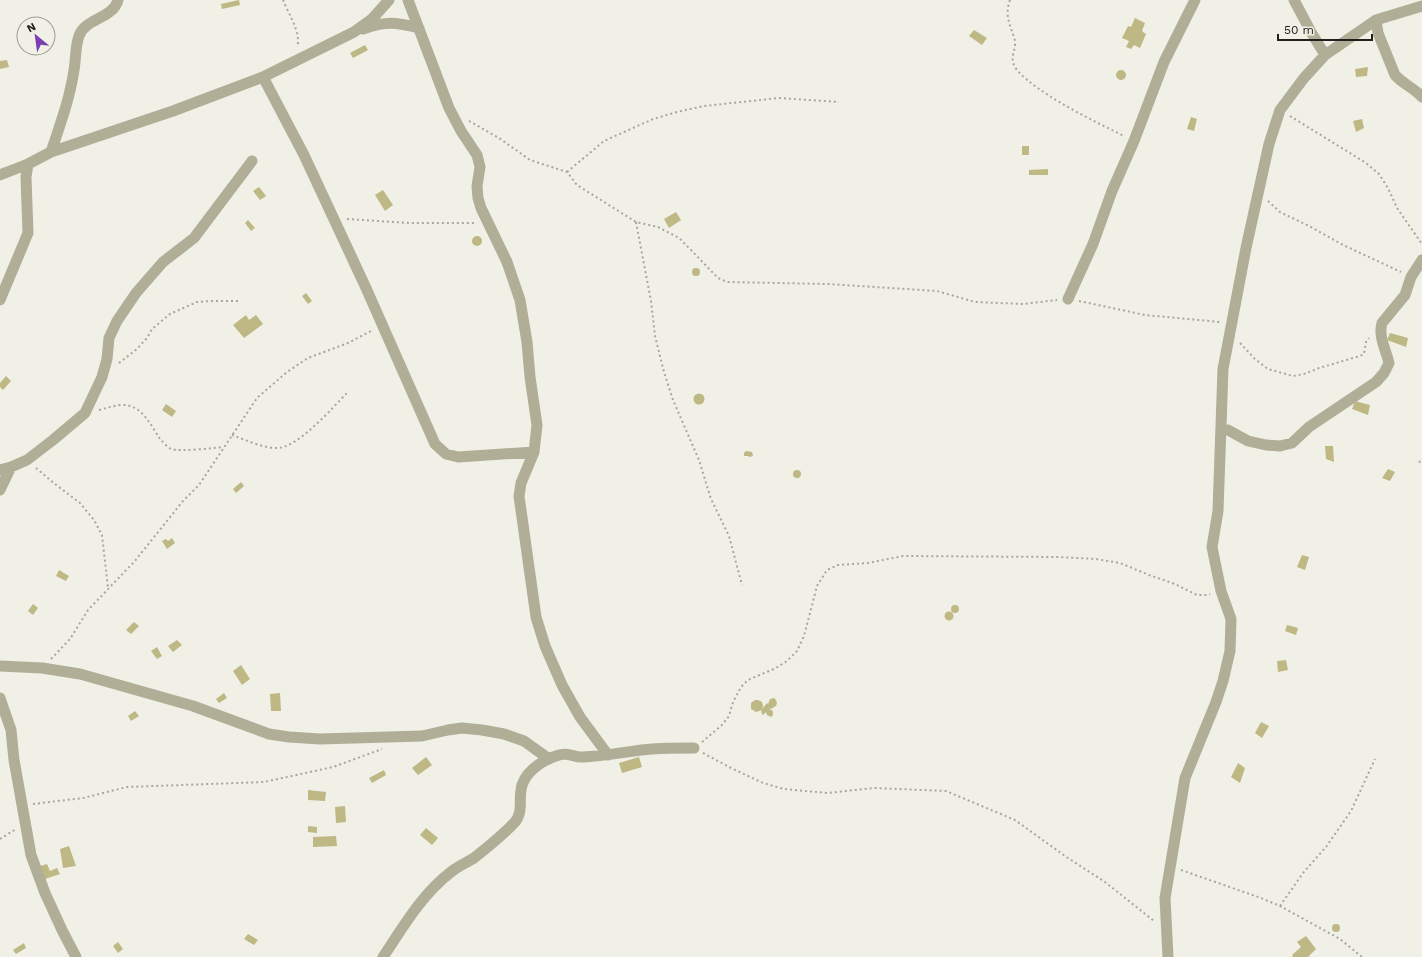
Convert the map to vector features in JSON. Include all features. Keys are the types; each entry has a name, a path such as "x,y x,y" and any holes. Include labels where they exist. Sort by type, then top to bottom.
{"street":[{"path":"51,152 66,105 74,70 79,36 83,29 89,24 114,9 118,0"},
{"path":"354,32 372,19 389,0"},
{"path":"408,0 451,112 479,160 480,167 477,186 478,198 481,208 507,262 520,300 527,342 530,377 537,425 534,452 521,483 520,496 536,617 545,646 562,685 580,717 608,755"},
{"path":"1068,299 1093,244 1112,191 1134,141 1164,62 1195,0"},
{"path":"1294,0 1325,55"},
{"path":"1168,957 1165,898 1185,778 1216,702 1230,651 1231,619 1221,591 1212,548 1218,511 1224,369 1258,192 1269,144 1280,110 1304,78 1325,55 1376,20 1422,6"},
{"path":"1376,20 1378,34 1395,75 1418,93 1422,98"},
{"path":"0,175 28,164 51,152 172,111 263,77 354,32 389,22 419,28"},
{"path":"263,77 304,155 383,326 435,444 446,454 458,457 534,452"},
{"path":"0,470 27,460 85,413 102,377 107,359 108,338 128,304 163,262 194,238 252,161"},
{"path":"0,300 28,233 26,177 28,164"},
{"path":"1222,429 1228,430 1248,441 1266,445 1280,446 1292,443 1309,427 1376,382 1384,373 1389,363 1382,341 1382,323 1405,295 1411,277 1422,260"},
{"path":"0,490 11,467"},
{"path":"0,666 42,668 80,674 193,706 269,734 320,739 422,736 462,728 476,729 504,734 524,741 549,759"},
{"path":"0,698 11,730 14,760 31,855 45,893 76,957"},
{"path":"383,957 431,889 452,871 473,858 505,832 516,820 521,808 521,790 524,778 531,771 549,759 569,754 580,757 654,749 694,748"}],"path":[{"path":"283,0 298,34 299,42 294,55 288,64"},
{"path":"1010,0 1007,9 1007,17 1015,42 1012,60 1016,68 1048,96 1072,110 1134,141"},
{"path":"567,172 604,141 653,119 682,111 704,106 786,98 839,102"},
{"path":"1280,110 1366,163 1379,174 1388,188 1397,208 1422,244"},
{"path":"451,112 473,122 530,160 567,172 575,183 636,222 658,227 678,238 692,250 718,278 727,282 828,284 937,291 974,302 1023,304 1068,299 1145,315 1231,328 1255,359 1268,369 1293,376 1304,374 1360,356 1364,354 1366,342 1369,338 1382,334"},
{"path":"1258,192 1280,212 1341,244 1411,277"},
{"path":"333,218 409,223 489,223"},
{"path":"636,222 650,301 654,336 664,372 673,400 699,460 711,499 729,536 742,585"},
{"path":"118,364 137,349 147,338 152,328 170,314 197,302 211,300 238,301"},
{"path":"42,668 70,639 88,610 134,562 183,501 199,485 257,398 287,372 308,358 348,343 383,326"},
{"path":"232,435 259,445 282,448 308,433 347,393"},
{"path":"85,413 121,405 131,406 138,409 144,415 163,443 170,449 182,450 223,448"},
{"path":"27,460 80,503 94,520 102,535 108,588"},
{"path":"1418,461 1422,465"},
{"path":"1166,930 1105,882 1065,856 1015,820 946,791 874,788 827,793 784,789 763,783 694,748 722,725 729,716 733,702 741,687 748,680 776,668 787,661 797,650 804,636 817,586 827,570 838,565 868,563 903,556 1058,557 1096,559 1120,563 1149,576 1176,584 1197,595 1206,595 1221,591"},
{"path":"22,804 83,798 127,788 264,782 333,767 385,748"},
{"path":"1280,906 1303,873 1326,847 1351,811 1375,759"},
{"path":"0,840 25,823"},
{"path":"1170,867 1280,906 1340,939 1362,957"}],"building":[{"path":"239,0 240,5 222,9 221,4"},
{"path":"1135,18 1145,23 1142,31 1146,34 1140,48 1134,45 1131,49 1126,47 1129,41 1122,38 1128,26 1131,27"},
{"path":"974,30 987,38 982,45 969,36"},
{"path":"365,45 368,50 353,58 350,53"},
{"path":"7,60 9,67 0,69 0,61"},
{"path":"1368,67 1367,76 1356,77 1355,69"},
{"path":"1121,70 1126,75 1121,80 1116,75"},
{"path":"1191,117 1197,119 1194,131 1187,129"},
{"path":"1362,119 1364,128 1356,132 1353,121"},
{"path":"1022,146 1029,146 1029,155 1022,155"},
{"path":"1048,169 1048,175 1029,175 1029,170"},
{"path":"259,187 266,196 260,200 253,191"},
{"path":"383,190 393,205 385,211 375,195"},
{"path":"676,212 681,220 669,228 664,219"},
{"path":"248,220 255,228 251,231 245,223"},
{"path":"477,236 482,241 477,246 472,241"},
{"path":"694,268 698,268 700,272 698,276 694,276 692,274 692,270"},
{"path":"306,293 312,301 308,304 302,296"},
{"path":"246,315 249,320 256,315 263,324 244,338 233,325"},
{"path":"1390,333 1408,338 1406,347 1387,340"},
{"path":"6,376 11,381 3,390 0,387 0,383"},
{"path":"697,394 701,394 703,395 703,403 697,404 694,401 694,397"},
{"path":"1355,401 1370,405 1368,415 1352,409"},
{"path":"166,404 176,411 172,417 162,410"},
{"path":"1325,446 1333,446 1334,462 1326,459"},
{"path":"746,451 752,452 753,456 744,456"},
{"path":"1388,469 1395,472 1390,481 1382,478"},
{"path":"797,470 800,471 800,477 797,478 794,477 793,474 794,471"},
{"path":"241,482 244,486 236,493 233,489"},
{"path":"172,538 175,543 167,549 162,541 166,539 168,541"},
{"path":"1302,555 1309,557 1305,570 1297,567"},
{"path":"59,570 69,576 66,581 56,576"},
{"path":"33,604 38,608 33,615 28,611"},
{"path":"953,605 957,605 959,609 957,613 953,613 951,611 951,607"},
{"path":"947,612 951,612 953,616 951,620 947,620 945,618 945,614"},
{"path":"134,622 139,626 131,634 126,630"},
{"path":"1287,625 1298,628 1296,635 1285,631"},
{"path":"177,640 182,645 173,652 168,646"},
{"path":"157,647 162,656 157,659 151,651"},
{"path":"1286,660 1288,670 1278,672 1277,661"},
{"path":"241,665 250,679 242,685 233,671"},
{"path":"224,693 227,698 219,703 216,699"},
{"path":"280,693 281,711 271,711 270,694"},
{"path":"774,698 777,703 776,706 769,710 772,710 773,712 771,717 767,715 766,712 763,715 761,712 762,710 756,712 751,709 751,703 755,700 762,702 762,709 767,703 768,704 770,699"},
{"path":"135,711 139,716 131,721 128,716"},
{"path":"1261,722 1269,726 1262,738 1255,733"},
{"path":"426,757 432,765 418,775 412,768"},
{"path":"639,757 642,767 622,773 619,763"},
{"path":"1238,763 1245,768 1240,783 1231,777"},
{"path":"384,770 386,775 372,783 369,778"},
{"path":"308,790 326,792 325,801 308,800"},
{"path":"345,806 346,822 336,823 335,807"},
{"path":"308,826 317,827 317,833 308,832"},
{"path":"426,828 438,838 432,845 420,835"},
{"path":"336,836 337,846 313,847 313,837"},
{"path":"69,846 76,866 63,868 60,849"},
{"path":"47,864 50,871 57,868 60,874 45,879 40,866"},
{"path":"1336,924 1339,925 1339,931 1336,932 1333,931 1332,928 1333,925"},
{"path":"248,934 258,940 254,945 244,939"},
{"path":"1306,936 1316,949 1308,957 1293,957 1292,955 1301,947 1297,942"},
{"path":"118,942 123,949 118,953 113,946"},
{"path":"24,943 26,948 16,954 13,950"}]}
